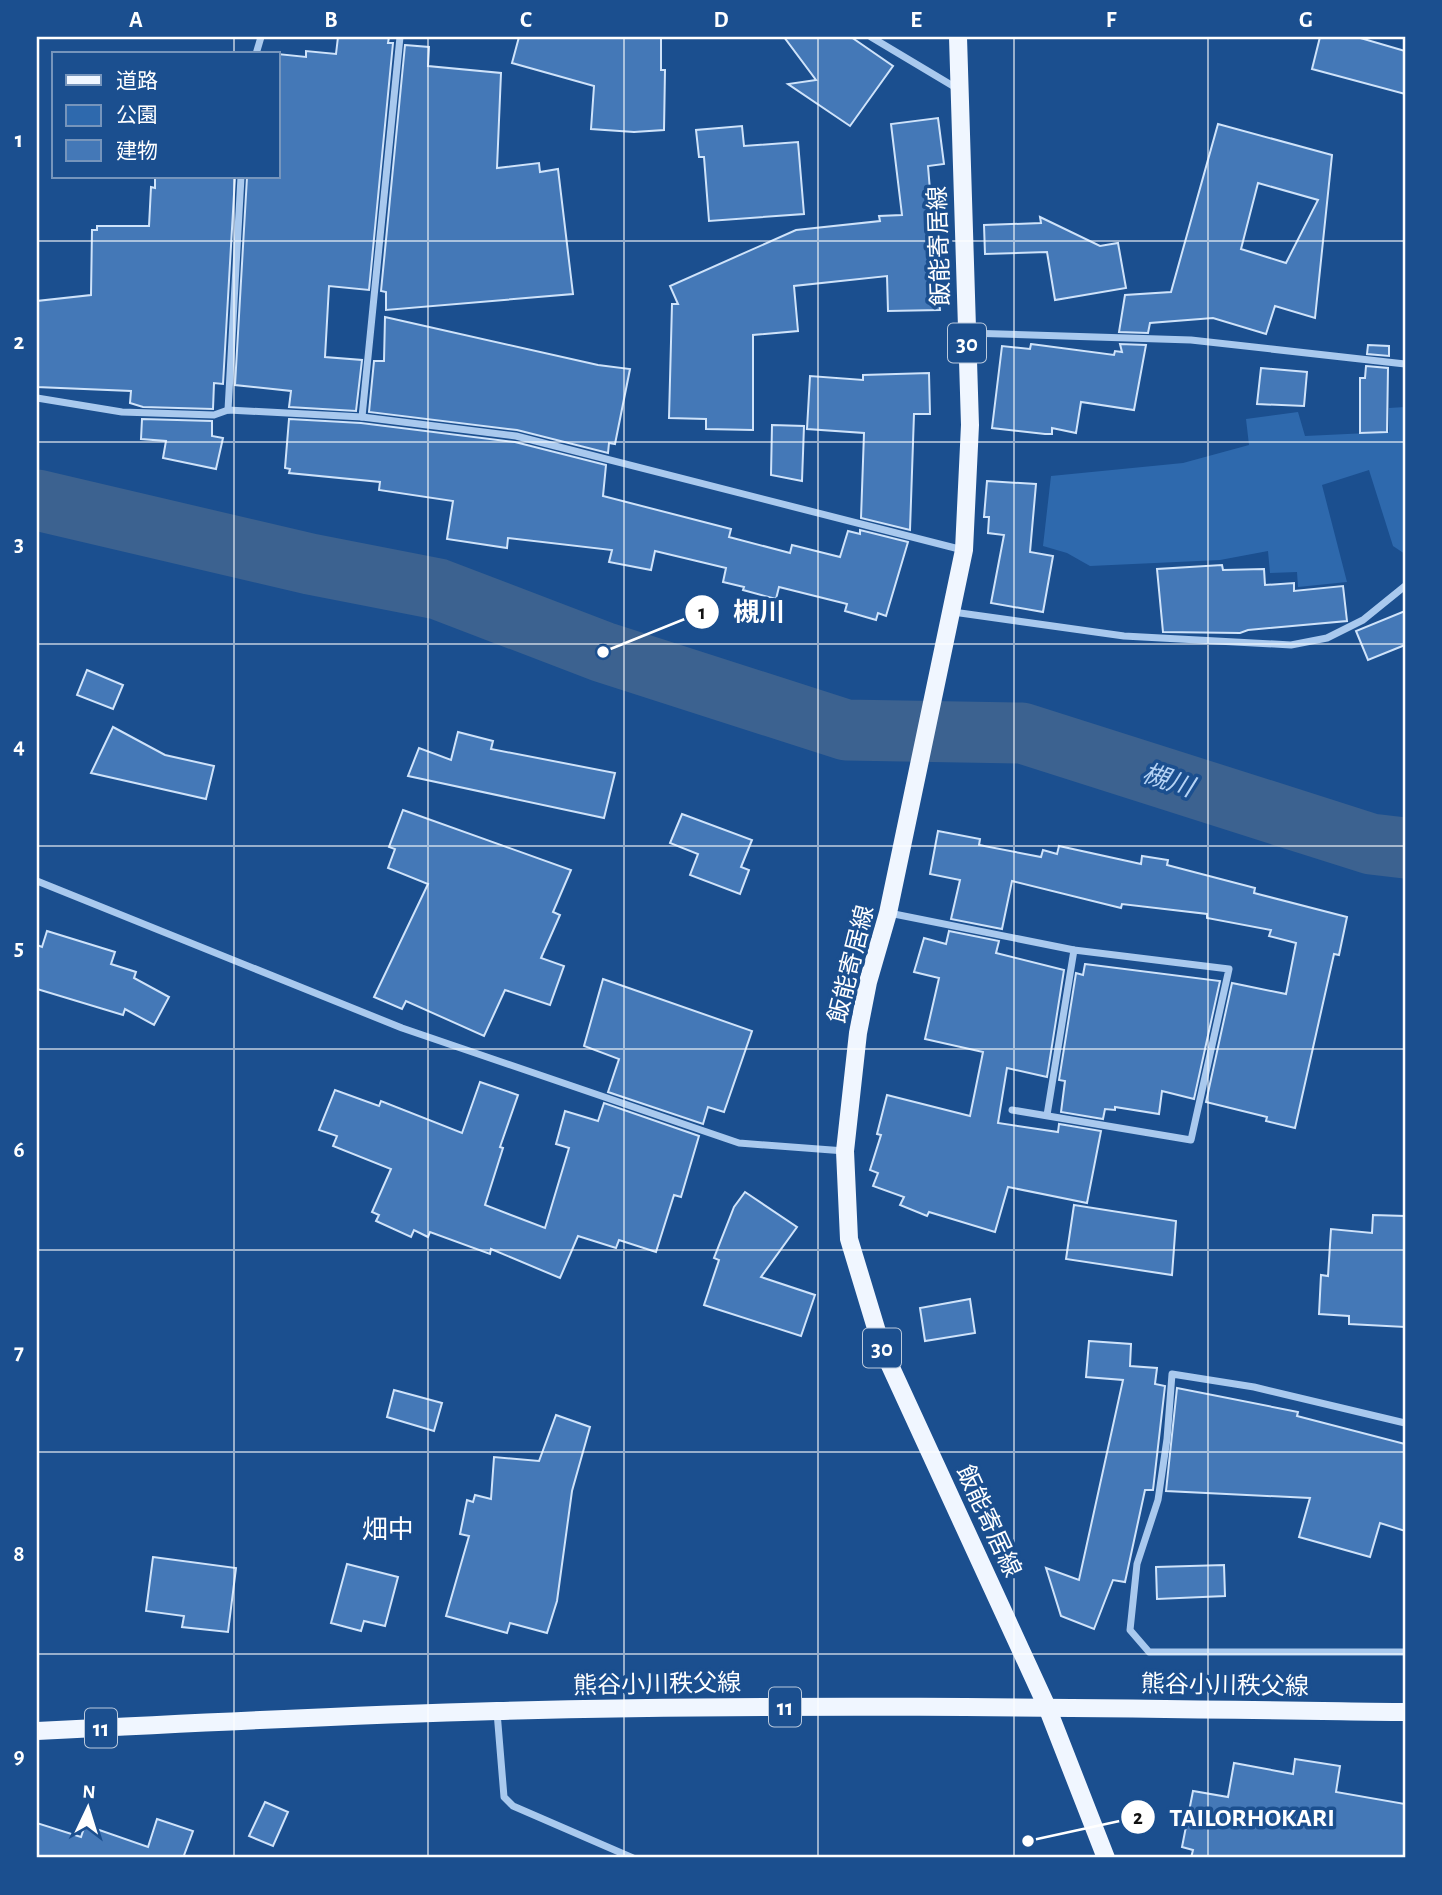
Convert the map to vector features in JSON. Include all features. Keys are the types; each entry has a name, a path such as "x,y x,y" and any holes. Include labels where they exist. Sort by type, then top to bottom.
{"main road":[{"name":"飯能寄居線","path":"958,37 970,425 964,550 888,913 868,982 858,1033 845,1151 849,1240 881,1348 1047,1707 1106,1858"},
{"name":"熊谷小川秩父線","path":"37,1731 496,1711 1047,1707 1405,1712"}],"street":[{"path":"362,417 400,37"},
{"path":"871,37 959,90"},
{"path":"228,410 241,178"},
{"path":"967,333 1191,340 1405,364"},
{"path":"37,398 122,412 214,415 228,410 362,417 516,436 964,550"},
{"path":"953,612 1124,636 1291,645 1327,638 1363,620 1405,586"},
{"path":"37,881 402,1028 739,1143 845,1151"},
{"path":"888,913 1074,950 1229,969 1191,1140 1012,1110"},
{"path":"1047,1115 1074,950"},
{"path":"1405,1423 1254,1387 1172,1374 1167,1439 1158,1500 1137,1564 1130,1630 1149,1651 1405,1652"},
{"path":"496,1711 504,1797 513,1806 633,1858"}],"green space":[{"path":"1405,407 1405,554 1393,546 1369,470 1322,485 1347,582 1298,587 1297,572 1270,573 1268,551 1220,560 1090,566 1067,553 1043,546 1051,476 1183,463 1249,445 1246,419 1298,412 1305,436 1389,432 1389,408"}],"building":[{"path":"338,37 389,37 388,43 393,43 369,290 329,286 325,357 362,360 356,411 289,407 291,391 235,385 247,178 280,178 280,54 306,57 306,51 336,54"},
{"path":"519,37 661,37 661,70 665,70 664,130 634,132 591,129 594,86 512,63"},
{"path":"784,37 851,37 893,66 850,126 788,84 816,80"},
{"path":"1320,37 1357,37 1405,51 1405,94 1312,69"},
{"path":"405,45 429,47 428,66 501,73 497,168 539,163 540,172 558,169 573,294 386,310 386,292 381,291"},
{"path":"938,118 944,164 928,166 940,310 888,311 887,276 794,286 798,331 753,335 753,430 706,429 706,419 669,418 672,304 678,304 670,286 796,230 880,221 879,216 902,215 891,124"},
{"path":"1218,124 1332,155 1315,318 1275,306 1266,334 1213,318 1150,323 1148,333 1119,332 1125,295 1171,292","holes":["1258,183 1318,200 1286,263 1241,249"]},
{"path":"742,126 744,146 798,142 804,214 709,221 704,157 699,157 696,130"},
{"path":"155,178 235,178 223,384 214,383 213,409 143,407 130,403 131,391 37,387 37,301 91,295 92,230 97,230 97,226 149,226 151,187 155,188"},
{"path":"1040,217 1100,246 1118,243 1126,288 1055,300 1047,252 985,254 984,225 1041,223"},
{"path":"385,317 598,365 630,369 615,444 609,443 608,453 517,430 369,412 374,361 384,361"},
{"path":"1031,344 1114,355 1115,351 1122,352 1120,344 1146,345 1134,410 1081,402 1076,433 1052,428 1052,434 1045,434 992,428 1002,346 1030,349"},
{"path":"1368,345 1389,346 1389,356 1367,354"},
{"path":"1366,366 1388,368 1387,432 1360,433 1360,378 1365,378"},
{"path":"1261,368 1307,372 1304,406 1257,404"},
{"path":"929,373 930,414 914,414 910,530 861,518 864,433 807,429 810,376 863,380 863,375"},
{"path":"142,419 212,421 212,436 223,438 216,469 163,458 166,441 141,439"},
{"path":"289,419 361,423 515,442 606,465 603,496 731,529 729,537 790,553 792,545 840,557 848,531 860,534 860,530 908,542 886,616 878,613 876,620 845,611 847,604 779,587 776,599 743,590 744,587 723,582 726,568 655,551 651,570 609,562 612,550 508,538 507,548 447,539 453,501 379,490 380,482 289,473 290,469 285,468"},
{"path":"772,425 804,426 802,481 771,475"},
{"path":"987,481 1036,484 1030,552 1053,556 1043,612 991,603 1004,535 988,533 989,517 984,517"},
{"path":"1222,565 1223,570 1264,569 1265,585 1294,583 1294,591 1343,586 1347,621 1240,633 1163,632 1157,569"},
{"path":"1405,611 1405,645 1368,660 1356,631"},
{"path":"87,670 123,685 113,709 77,695"},
{"path":"113,727 165,755 214,766 206,799 91,773"},
{"path":"458,732 493,741 491,749 615,773 604,818 408,776 419,748 451,760"},
{"path":"403,810 571,870 553,912 560,915 541,958 564,966 550,1005 505,990 484,1036 406,1001 402,1009 374,997 428,884 388,868 395,849 389,847"},
{"path":"682,814 752,840 741,867 749,870 740,894 690,875 698,854 670,843"},
{"path":"938,831 980,839 979,845 1041,857 1043,850 1057,854 1059,846 1141,864 1142,856 1168,860 1167,865 1255,888 1254,893 1347,917 1339,955 1334,954 1295,1128 1266,1121 1267,1117 1206,1102 1232,983 1286,994 1296,943 1269,936 1271,930 1207,918 1207,914 1122,904 1121,908 1012,881 1002,929 951,919 960,880 930,874"},
{"path":"47,931 115,952 111,964 136,972 134,978 169,997 154,1025 125,1009 123,1015 37,989 37,945 42,947"},
{"path":"949,931 999,941 996,953 1064,970 1047,1077 1007,1068 998,1123 1058,1132 1059,1124 1101,1131 1087,1203 1008,1187 995,1232 929,1212 927,1216 900,1205 904,1197 873,1186 878,1173 870,1170 881,1135 877,1134 887,1095 970,1116 983,1052 925,1039 939,978 914,972 924,938 946,944"},
{"path":"1085,964 1220,981 1194,1099 1162,1091 1159,1114 1115,1107 1115,1110 1105,1109 1103,1119 1061,1112 1065,1081 1059,1080 1076,973 1083,975"},
{"path":"603,979 752,1031 724,1112 708,1107 703,1124 608,1092 619,1059 584,1046"},
{"path":"480,1082 518,1095 500,1147 503,1148 485,1205 545,1228 569,1148 556,1144 565,1111 598,1121 604,1103 699,1136 681,1197 674,1195 656,1252 619,1240 616,1248 578,1236 560,1278 491,1249 490,1254 430,1232 428,1237 414,1230 411,1237 376,1221 379,1215 372,1212 391,1169 333,1146 337,1136 319,1130 335,1090 379,1106 381,1101 462,1133"},
{"path":"745,1192 797,1227 761,1277 815,1295 801,1336 704,1305 719,1260 714,1258 734,1207"},
{"path":"1074,1205 1176,1221 1172,1275 1066,1259"},
{"path":"1373,1215 1405,1216 1405,1327 1349,1324 1349,1316 1319,1314 1321,1275 1328,1276 1331,1229 1372,1233"},
{"path":"970,1299 975,1333 925,1341 920,1308"},
{"path":"1089,1341 1131,1344 1130,1366 1157,1368 1155,1384 1165,1386 1153,1490 1145,1490 1125,1582 1113,1580 1094,1629 1061,1616 1046,1568 1079,1580 1123,1380 1086,1377"},
{"path":"1177,1388 1298,1412 1297,1416 1405,1444 1405,1531 1380,1523 1370,1557 1299,1537 1310,1498 1166,1491"},
{"path":"394,1390 442,1403 434,1431 387,1417"},
{"path":"556,1415 590,1427 572,1491 557,1601 547,1633 510,1623 507,1633 446,1616 469,1536 460,1534 467,1500 473,1502 475,1495 491,1499 494,1457 539,1461"},
{"path":"153,1557 236,1568 228,1632 182,1627 184,1616 146,1611"},
{"path":"347,1564 398,1577 385,1626 364,1621 361,1631 331,1623"},
{"path":"1224,1565 1225,1596 1157,1599 1156,1567"},
{"path":"1295,1759 1340,1766 1336,1792 1405,1804 1405,1858 1191,1858 1193,1850 1182,1847 1193,1791 1228,1797 1234,1763 1293,1774"},
{"path":"265,1802 288,1812 273,1846 249,1836"},
{"path":"157,1819 193,1831 183,1858 37,1858 37,1823 81,1837 85,1825 148,1847"}],"waterway":[{"name":"槻川","path":"37,500 310,564 438,589 603,652 846,730 1022,733 1371,844 1405,848"}],"place":[{"name":"槻川","path":"603,652"},
{"name":"TAILORHOKARI","path":"1028,1841"}],"district":[{"name":"畑中","path":"388,1529"}]}
